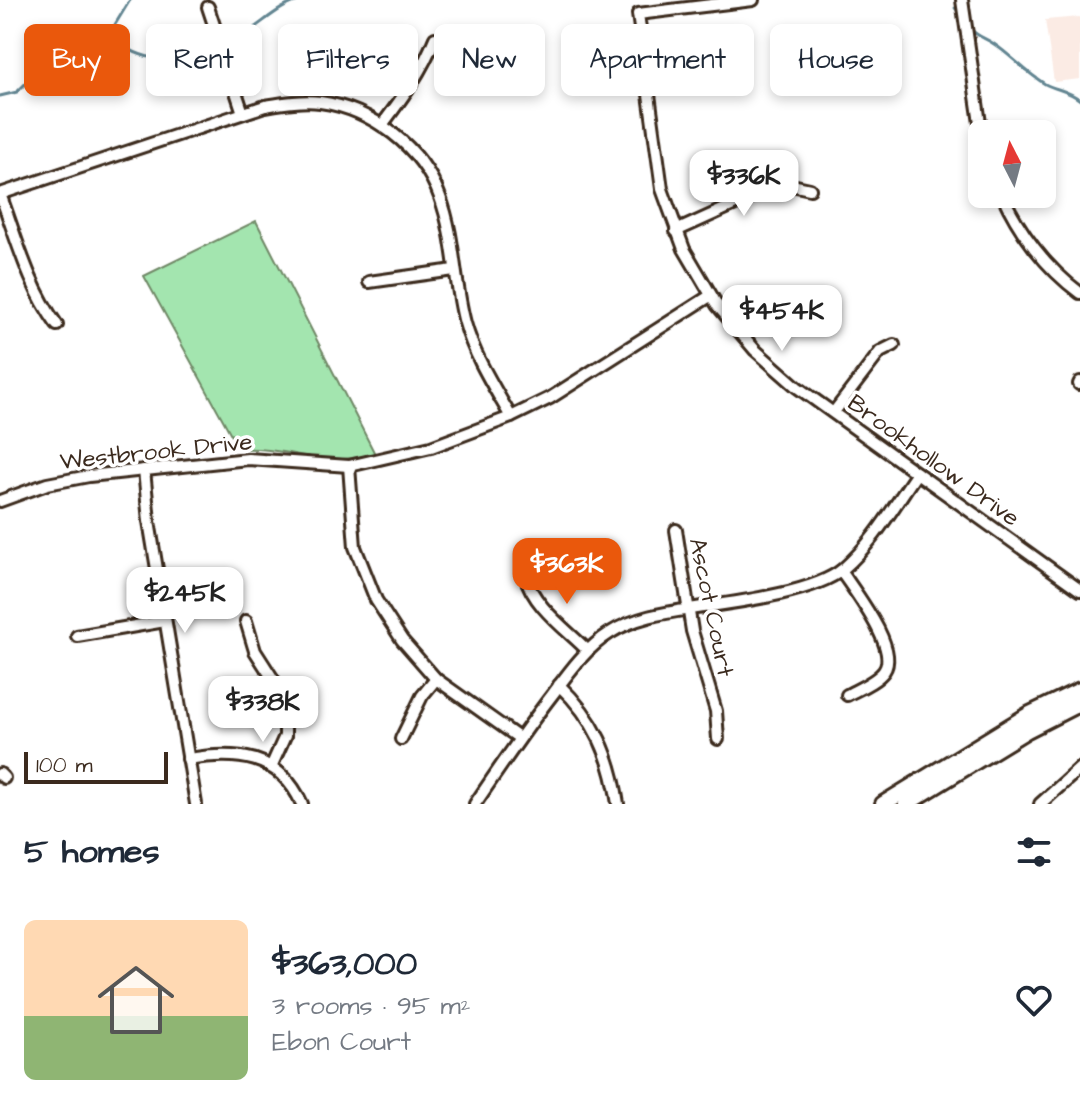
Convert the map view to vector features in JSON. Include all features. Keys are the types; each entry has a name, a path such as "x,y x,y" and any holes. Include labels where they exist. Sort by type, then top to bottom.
{"street":[{"name":"Brookhollow Drive","path":"753,0 638,14 658,170 676,231 710,296 770,365 1079,588"},
{"path":"962,0 980,120"},
{"path":"208,7 243,113"},
{"path":"382,125 414,80 434,40"},
{"path":"57,325 43,306 27,272 0,194 243,113 292,101 321,102 351,110 382,125 409,148 424,166 440,195 446,216 454,270 471,344 511,417"},
{"path":"676,231 775,186 787,184 810,189"},
{"path":"1010,208 1029,241 1080,293"},
{"path":"369,282 454,270"},
{"name":"Westbrook Drive","path":"0,501 60,480 248,459 349,466 431,447 511,417 592,373 710,296"},
{"path":"834,412 880,352 894,345"},
{"path":"349,466 355,547 376,600 402,640 436,679 519,738"},
{"path":"144,470 149,521 196,804"},
{"path":"475,804 519,738 587,650 623,625 653,615 747,601 801,588 841,571 878,531 917,473"},
{"name":"Ascot Court","path":"676,530 697,655 718,723 718,739"},
{"path":"841,571 874,622 886,645 889,660 883,673 847,695"},
{"path":"525,575 537,600 587,650"},
{"path":"77,636 165,621"},
{"path":"246,621 255,651 280,690 285,713 285,736 271,767"},
{"path":"401,739 422,696 436,679"},
{"path":"559,685 580,706 601,739 612,767 618,804"},
{"path":"883,804 1030,714 1080,690"},
{"path":"906,804 1027,730 1080,703"},
{"path":"188,759 246,756 271,767 288,781 302,804"},
{"path":"1040,804 1080,768"}],"shaded area":[{"path":"1080,17 1080,79 1054,82 1045,20"}],"green space":[{"path":"256,221 375,454 329,459 271,450 239,449 144,276"}],"waterway":[{"path":"0,96 17,92 43,61 75,45 108,36 130,0"},
{"path":"259,24 283,7 303,0"},
{"path":"972,30 1038,80 1080,100"},
{"path":"130,50 146,57"}]}
